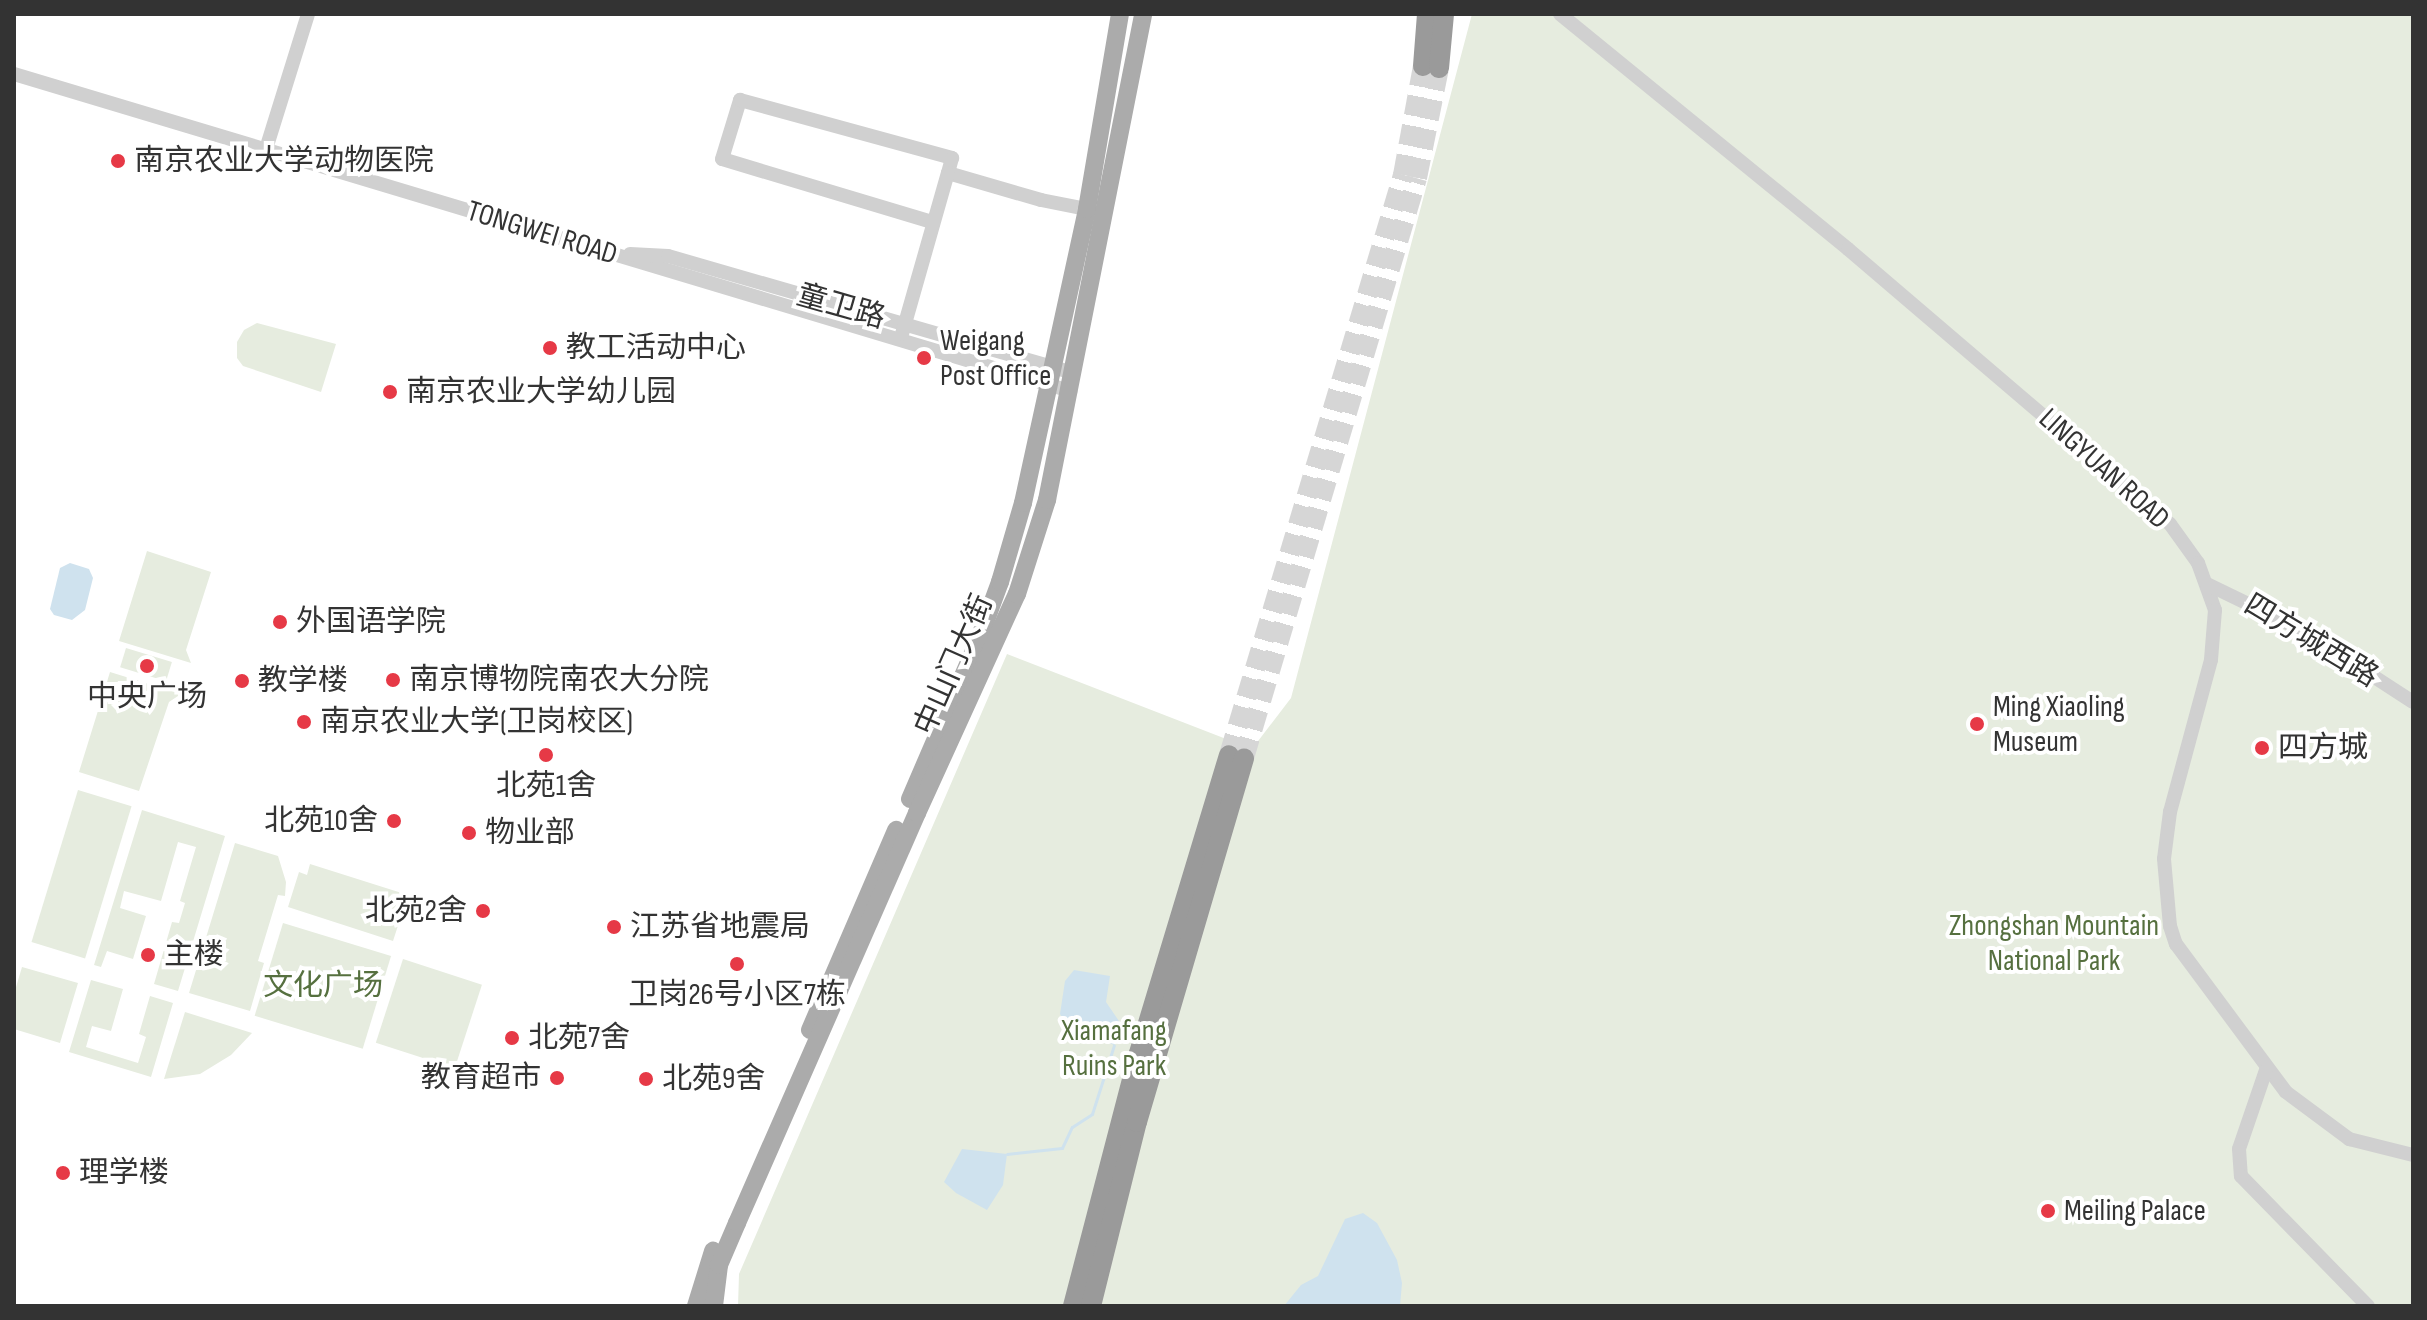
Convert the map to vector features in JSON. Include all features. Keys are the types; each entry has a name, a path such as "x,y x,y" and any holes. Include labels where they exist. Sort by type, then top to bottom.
{"highway":[{"path":"1427,14 1431,67 1444,14"},
{"path":"1073,1306 1139,1053 1237,756 1141,1107 1091,1306"}],"main road":[{"name":"中山门大街","path":"696,1306 711,1256 979,639 1023,503 1052,377 1087,209 1120,14"},
{"name":"中山门大街","path":"714,1306 719,1265 910,828 1017,594 1047,500 1143,14"}],"street":[{"path":"266,149 308,14"},
{"name":"LINGYUAN ROAD","path":"1560,14 1744,162 2170,524 2198,563 2215,610 2211,660 2170,812 2164,887 2176,944 2266,1070 2310,1112 2349,1139 2413,1155"},
{"name":"TONGWEI ROAD","path":"14,74 900,341 1072,382"},
{"path":"900,341 952,158 740,100 722,159 932,222"},
{"path":"948,173 1041,200 1087,209"},
{"name":"童卫路","path":"606,253 668,256 904,326 1052,377"},
{"name":"四方城西路","path":"2207,584 2302,630 2413,702"},
{"path":"2266,1070 2239,1149 2241,1176 2368,1306"}],"green space":[{"name":"Zhongshan Mountain National Park","path":"1472,14 2413,14 2413,1306 738,1306 739,1274 1007,654 1252,749 1291,698"},
{"path":"257,323 336,344 321,392 243,366 237,358 237,342 244,330"},
{"path":"147,551 211,572 186,650 191,663 119,641"},
{"path":"126,648 172,662 166,681 120,667"},
{"path":"110,672 181,694 169,702 139,791 79,772"},
{"path":"78,790 132,806 85,958 32,942"},
{"path":"142,810 225,836 178,991 154,984 172,922 179,923 185,903 180,901 196,847 178,842 161,901 124,891 120,908 146,916 133,959 107,951 101,967 94,965"},
{"path":"235,843 278,856 286,882 285,896 278,895 258,961 264,963 250,1011 189,993"},
{"path":"310,864 408,895 393,941 288,907 299,872 307,875"},
{"name":"文化广场","path":"283,923 391,956 363,1049 255,1016"},
{"path":"403,959 482,985 455,1068 376,1043"},
{"path":"22,967 78,983 60,1043 14,1029 14,994"},
{"path":"91,980 123,989 111,1031 92,1026 86,1047 138,1063 146,1037 139,1034 150,996 173,1003 151,1077 69,1052"},
{"path":"185,1012 252,1033 231,1055 200,1074 164,1079"}],"water":[{"path":"70,563 89,569 93,578 85,610 72,620 54,615 50,609 60,568"},
{"path":"1074,970 1110,976 1106,1002 1121,1024 1114,1045 1066,1024 1060,1014 1065,981"},
{"path":"962,1149 1007,1154 1003,1185 987,1210 956,1193 944,1182"},
{"path":"1363,1213 1377,1223 1397,1260 1402,1283 1400,1306 1284,1306 1301,1285 1318,1276 1345,1219"}],"waterway":[{"path":"1007,1154 1062,1148 1072,1127 1092,1114 1114,1045"}],"tunnel":[{"path":"1229,755 1403,175 1423,66"},
{"path":"1244,758 1417,178 1439,68"}],"place":[{"name":"南京农业大学动物医院","path":"118,161"},
{"name":"教工活动中心","path":"550,348"},
{"name":"Weigang Post Office","path":"924,358"},
{"name":"南京农业大学幼儿园","path":"390,392"},
{"name":"外国语学院","path":"280,622"},
{"name":"中央广场","path":"147,666"},
{"name":"南京博物院南农大分院","path":"393,680"},
{"name":"教学楼","path":"242,681"},
{"name":"南京农业大学(卫岗校区)","path":"304,722"},
{"name":"Ming Xiaoling Museum","path":"1977,724"},
{"name":"四方城","path":"2262,748"},
{"name":"北苑1舍","path":"546,755"},
{"name":"北苑10舍","path":"394,821"},
{"name":"物业部","path":"469,833"},
{"name":"北苑2舍","path":"483,911"},
{"name":"江苏省地震局","path":"614,927"},
{"name":"主楼","path":"148,955"},
{"name":"卫岗26号小区7栋","path":"737,964"},
{"name":"北苑7舍","path":"512,1038"},
{"name":"教育超市","path":"557,1078"},
{"name":"北苑9舍","path":"646,1079"},
{"name":"理学楼","path":"63,1173"},
{"name":"Meiling Palace","path":"2048,1211"}],"park label":[{"name":"Xiamafang Ruins Park","path":"1114,1048"}]}
